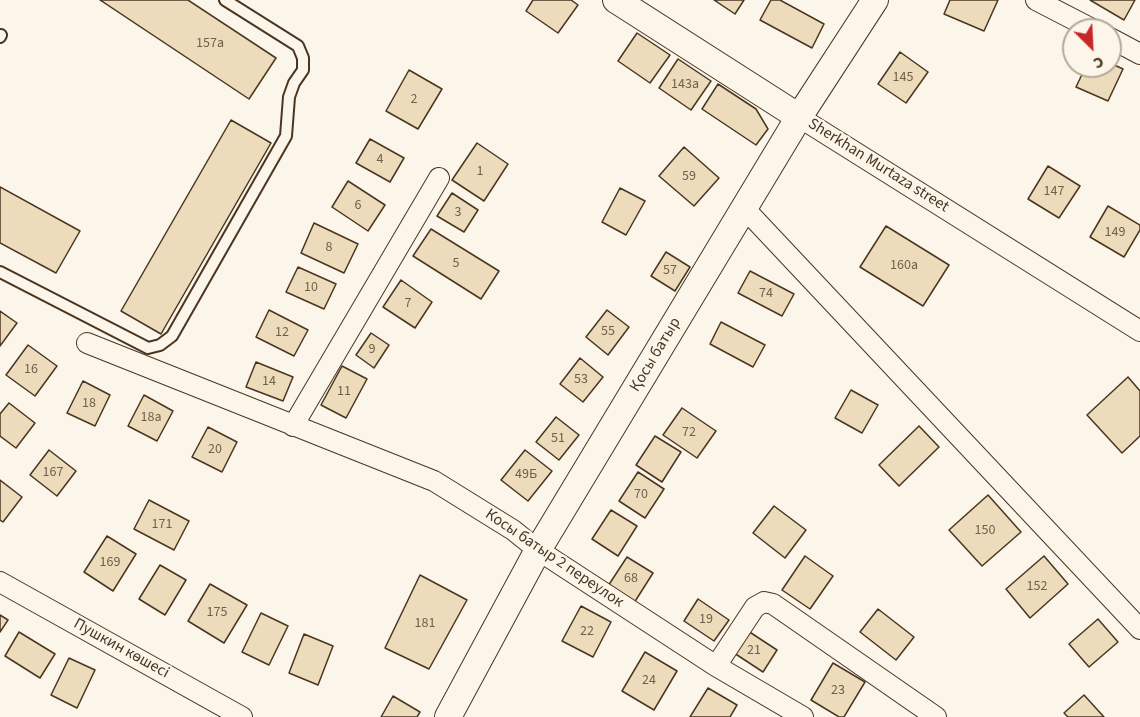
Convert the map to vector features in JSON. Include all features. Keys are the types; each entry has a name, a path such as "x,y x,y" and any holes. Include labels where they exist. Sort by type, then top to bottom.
{"street":[{"name":"Sherkhan Murtaza street","path":"616,0 1140,331"},
{"name":"Қосы батыр","path":"448,717 538,550 800,117 875,0"},
{"path":"1036,0 1071,18"},
{"path":"1122,45 1140,54"},
{"path":"293,426 439,178"},
{"path":"745,209 1140,629"},
{"name":"Косы батыр 2 переулок","path":"87,343 434,481 513,530 538,550 716,666 803,717"},
{"name":"Пушкин көшесі","path":"0,582 242,717"},
{"path":"716,666 755,607 764,602 773,604 936,717"}],"lane":[{"path":"0,272 148,348 160,345 172,336 286,136 288,96 303,69 301,51 298,46 225,0"}],"building":[{"path":"100,0 188,0 276,58 249,99"},
{"path":"533,0 571,0 578,5 558,33 526,11"},
{"path":"714,0 744,0 735,14"},
{"path":"771,0 780,0 824,24 812,48 760,20"},
{"path":"950,0 998,0 984,31 944,14"},
{"path":"1090,0 1135,0 1124,20"},
{"path":"637,33 670,55 650,83 618,61"},
{"path":"900,52 928,72 906,103 878,84"},
{"path":"678,59 711,81 691,110 659,88"},
{"path":"409,70 442,89 418,129 386,111"},
{"path":"1080,78 1119,78 1108,101 1076,87"},
{"path":"718,84 756,109 768,129 756,145 702,109"},
{"path":"231,120 271,143 161,334 121,311"},
{"path":"370,139 404,158 390,182 356,163"},
{"path":"477,143 508,164 484,201 452,180"},
{"path":"684,147 719,178 694,206 659,176"},
{"path":"1048,166 1080,186 1059,218 1028,199"},
{"path":"348,181 385,205 368,231 332,207"},
{"path":"0,187 80,231 56,273 0,243"},
{"path":"620,188 645,201 626,235 602,222"},
{"path":"452,193 478,210 464,232 437,216"},
{"path":"1108,206 1140,225 1140,230 1124,257 1090,237"},
{"path":"314,223 358,244 344,273 301,253"},
{"path":"886,226 949,265 923,306 860,267"},
{"path":"431,229 499,271 481,299 413,256"},
{"path":"666,252 690,267 675,291 651,276"},
{"path":"298,267 336,284 324,309 286,292"},
{"path":"750,271 794,294 782,316 738,293"},
{"path":"401,280 432,302 415,328 383,307"},
{"path":"269,310 308,330 294,356 256,337"},
{"path":"607,310 629,327 608,355 586,337"},
{"path":"0,311 17,323 0,346"},
{"path":"721,322 765,345 753,367 710,344"},
{"path":"371,333 389,345 374,368 356,355"},
{"path":"28,345 57,366 35,396 6,375"},
{"path":"580,358 603,377 583,402 560,384"},
{"path":"256,362 293,377 283,401 246,387"},
{"path":"342,366 367,379 346,418 321,405"},
{"path":"1128,377 1140,391 1140,436 1122,453 1087,415"},
{"path":"83,381 110,395 95,426 67,413"},
{"path":"851,390 878,405 862,433 835,418"},
{"path":"144,395 173,411 157,441 128,426"},
{"path":"9,403 35,423 16,448 0,436 0,414"},
{"path":"682,408 716,431 697,458 663,435"},
{"path":"556,417 579,435 559,460 536,442"},
{"path":"919,426 939,447 899,486 879,465"},
{"path":"208,427 237,442 222,472 192,457"},
{"path":"655,436 681,452 662,482 636,465"},
{"path":"49,450 76,471 57,496 30,475"},
{"path":"525,450 552,471 528,501 501,480"},
{"path":"638,472 664,489 645,518 619,501"},
{"path":"0,480 22,497 3,522 0,520"},
{"path":"988,495 1021,532 982,566 949,530"},
{"path":"149,500 189,521 174,550 134,529"},
{"path":"774,506 806,530 785,558 753,533"},
{"path":"611,510 637,526 618,556 592,539"},
{"path":"107,536 136,554 113,591 84,572"},
{"path":"805,556 833,576 810,609 782,590"},
{"path":"1044,556 1068,584 1030,618 1006,589"},
{"path":"627,557 653,573 634,603 608,586"},
{"path":"160,565 186,580 165,615 139,599"},
{"path":"420,575 467,600 429,669 385,648"},
{"path":"210,584 247,605 224,643 188,621"},
{"path":"698,599 729,620 714,641 684,621"},
{"path":"581,606 611,622 593,657 562,641"},
{"path":"878,609 914,637 896,660 860,632"},
{"path":"261,613 288,626 269,665 242,652"},
{"path":"0,615 8,620 0,632"},
{"path":"1098,619 1118,642 1089,667 1069,644"},
{"path":"745,629 777,650 763,672 731,651"},
{"path":"19,632 55,654 40,678 5,656"},
{"path":"304,634 333,646 318,685 289,673"},
{"path":"645,652 677,671 654,710 622,691"},
{"path":"69,658 95,670 77,708 51,695"},
{"path":"833,663 865,682 844,717 839,717 811,700"},
{"path":"708,688 737,705 730,717 690,717"},
{"path":"1084,695 1104,717 1068,717 1064,713"},
{"path":"393,696 420,712 417,717 381,717"}]}
